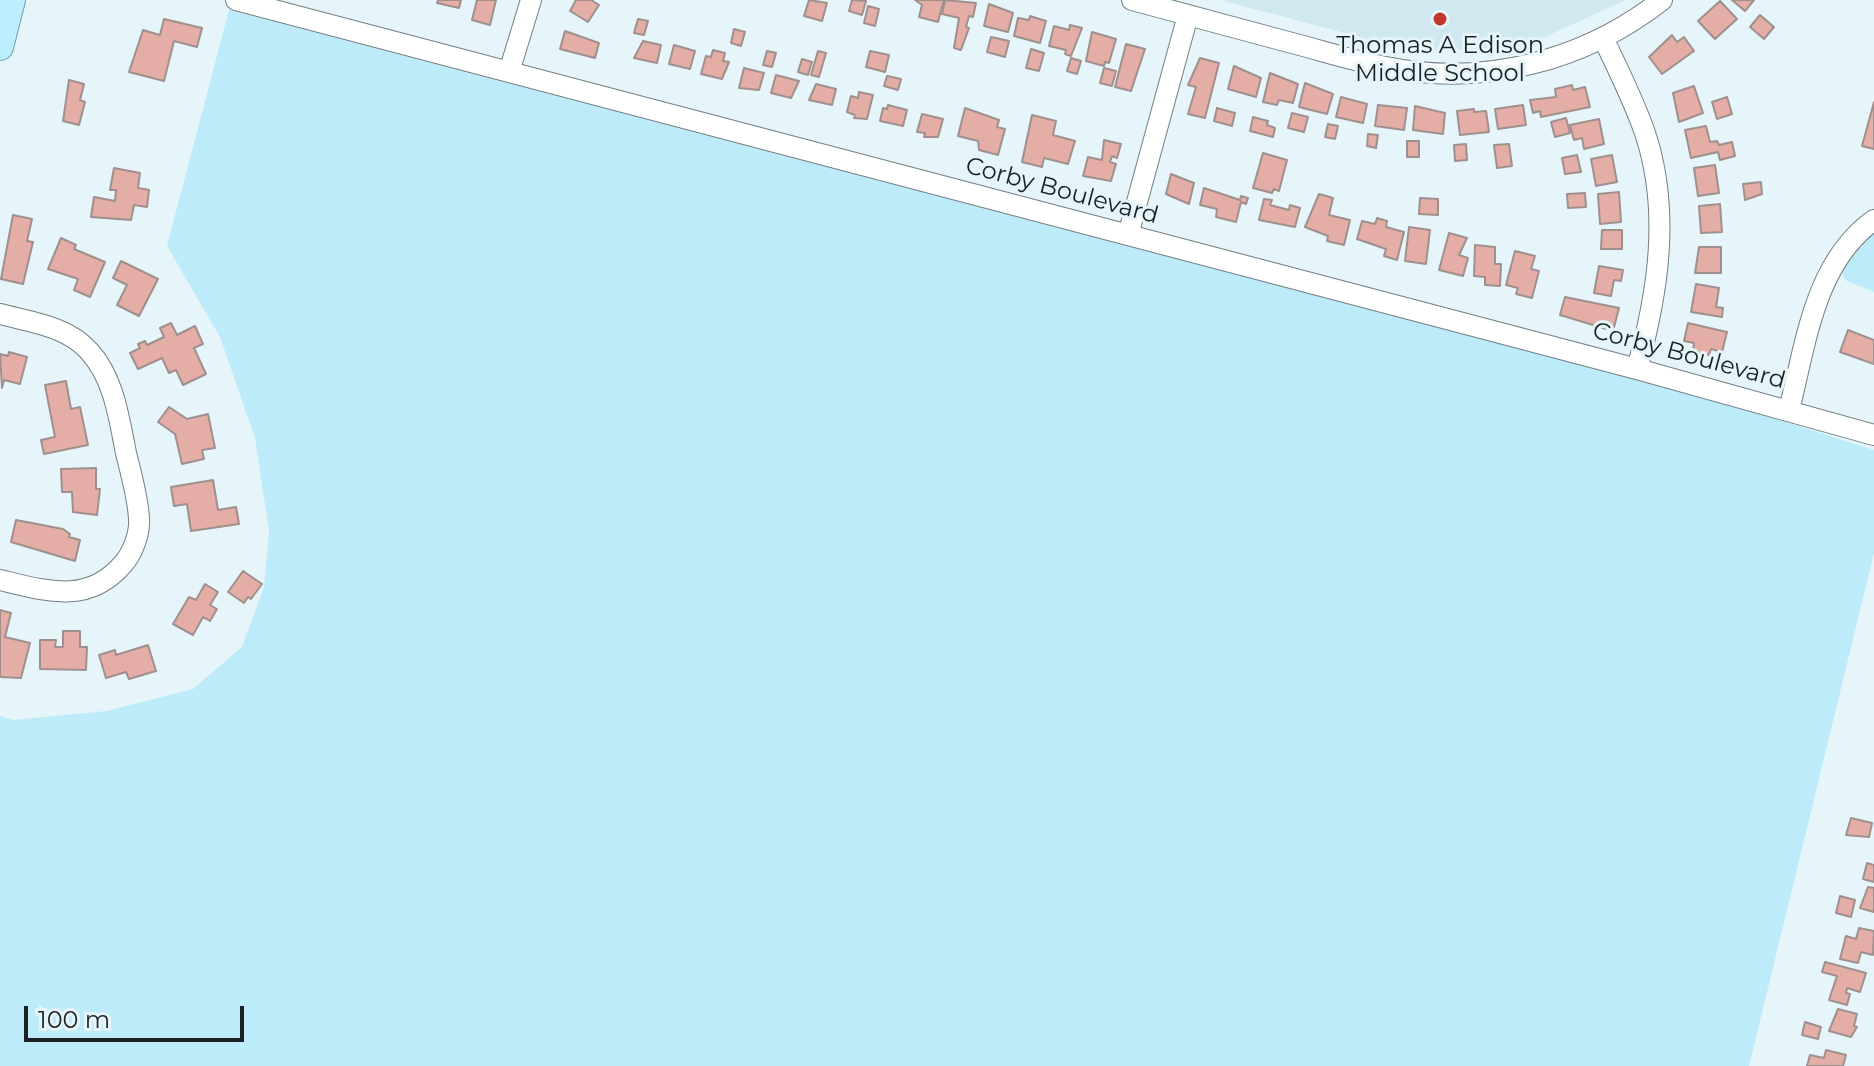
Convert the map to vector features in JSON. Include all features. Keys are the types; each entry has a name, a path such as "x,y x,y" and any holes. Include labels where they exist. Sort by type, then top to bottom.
{"main road":[{"path":"2,33 12,0"}],"street":[{"name":"Corby Boulevard","path":"236,0 1637,369 1874,435"},
{"path":"509,72 531,0"},
{"path":"1132,0 1385,67 1416,72 1506,69 1542,62 1603,38 1662,0"},
{"path":"1128,235 1188,15"},
{"path":"1603,38 1646,136 1657,196 1657,280 1637,369"},
{"path":"1789,410 1822,285 1849,241 1874,220"},
{"path":"0,314 66,334 88,349 100,365 112,389 120,420 140,521 128,559 106,581 94,587 66,594 0,580"}],"shaded area":[{"name":"Thomas A Edison Middle School","path":"1220,0 1626,0 1538,40 1481,49 1432,51 1375,41"},
{"path":"229,10 1728,404 1874,450 1874,553 1749,1066 0,1066 0,716 13,720 107,711 193,689 242,647 264,587 269,531 255,438 220,337 167,246"},
{"path":"1874,229 1874,292 1845,280 1841,267"}],"building":[{"path":"438,0 461,0 459,8 437,3"},
{"path":"477,0 496,0 490,25 472,20"},
{"path":"576,0 591,0 599,5 588,22 570,11"},
{"path":"809,0 827,3 822,21 804,16"},
{"path":"852,0 866,1 862,15 849,11"},
{"path":"915,0 944,0 938,22 919,17 922,5"},
{"path":"945,0 976,3 973,17 969,16 966,27 969,28 961,50 954,48 959,18 942,14"},
{"path":"1732,0 1754,0 1745,11"},
{"path":"1720,1 1737,19 1715,39 1698,21"},
{"path":"989,4 1013,13 1008,32 984,26"},
{"path":"868,6 879,9 875,26 864,23"},
{"path":"1760,15 1774,27 1764,39 1750,27"},
{"path":"1030,16 1046,21 1040,43 1014,36 1018,18 1029,20"},
{"path":"164,19 202,28 197,47 174,41 164,81 129,72 143,30 160,35"},
{"path":"638,19 648,21 644,35 634,33"},
{"path":"1070,25 1082,28 1071,56 1065,54 1066,50 1049,46 1054,26 1069,30"},
{"path":"734,29 745,32 741,46 731,43"},
{"path":"565,31 599,43 595,58 560,49"},
{"path":"1092,32 1116,39 1109,63 1105,62 1104,66 1086,61"},
{"path":"1672,35 1677,42 1684,37 1694,51 1662,74 1649,57"},
{"path":"991,37 1009,41 1005,57 987,52"},
{"path":"643,41 661,45 657,63 634,58"},
{"path":"1126,44 1145,49 1131,91 1115,87"},
{"path":"674,45 695,51 690,69 669,64"},
{"path":"1031,49 1044,53 1039,71 1026,68"},
{"path":"713,50 725,53 723,61 729,62 722,79 701,74 706,56 711,57"},
{"path":"767,51 776,53 772,67 763,65"},
{"path":"818,51 826,53 819,77 811,75"},
{"path":"870,51 889,55 885,72 866,67"},
{"path":"1071,58 1081,61 1077,74 1067,71"},
{"path":"1200,58 1219,63 1205,118 1188,114 1196,87 1188,85"},
{"path":"802,59 812,62 808,75 798,72"},
{"path":"1234,66 1261,78 1256,97 1228,89"},
{"path":"744,68 764,73 759,90 739,88"},
{"path":"1104,68 1116,71 1112,86 1100,83"},
{"path":"1270,73 1298,84 1293,103 1279,100 1277,105 1263,102"},
{"path":"776,75 799,81 791,98 771,93"},
{"path":"887,76 901,79 898,90 884,86"},
{"path":"69,80 84,84 80,100 85,102 79,125 63,121"},
{"path":"1305,83 1333,94 1327,114 1299,107"},
{"path":"816,84 836,89 832,105 809,100"},
{"path":"1572,85 1573,90 1585,87 1590,107 1541,117 1540,111 1533,113 1530,100 1556,97 1555,89"},
{"path":"1694,86 1703,113 1679,122 1673,93"},
{"path":"859,92 873,95 867,119 854,118 855,115 847,112 851,96 858,98"},
{"path":"1341,97 1367,104 1363,123 1336,117"},
{"path":"1727,97 1732,114 1717,119 1712,102"},
{"path":"1874,102 1874,149 1862,146"},
{"path":"888,105 907,110 903,126 880,121 883,108 887,109"},
{"path":"1378,105 1407,108 1404,130 1375,126"},
{"path":"1523,105 1526,125 1498,129 1495,109"},
{"path":"1415,106 1445,113 1443,134 1413,130"},
{"path":"965,108 999,120 997,127 1005,129 998,155 979,150 978,141 958,136"},
{"path":"1217,108 1235,113 1232,126 1214,121"},
{"path":"1474,109 1474,112 1486,111 1489,132 1460,135 1457,111"},
{"path":"1292,113 1308,117 1304,132 1288,128"},
{"path":"922,114 943,119 938,137 924,137 925,133 917,132"},
{"path":"1032,115 1056,121 1053,135 1075,141 1068,164 1044,158 1042,167 1022,162"},
{"path":"1253,117 1268,121 1267,125 1275,128 1273,137 1250,131"},
{"path":"1566,118 1570,133 1555,137 1551,122"},
{"path":"1599,119 1604,144 1584,149 1582,138 1574,140 1570,125"},
{"path":"1328,124 1338,126 1335,139 1325,137"},
{"path":"1706,126 1710,142 1717,141 1719,145 1732,142 1735,156 1720,160 1718,152 1691,158 1685,130"},
{"path":"1368,134 1378,135 1376,148 1367,146"},
{"path":"1104,140 1121,144 1117,158 1112,156 1110,162 1116,164 1111,181 1083,176 1088,157 1102,160"},
{"path":"1407,141 1419,141 1419,157 1407,157"},
{"path":"1466,144 1467,160 1455,161 1454,145"},
{"path":"1509,144 1512,166 1497,168 1494,145"},
{"path":"1263,153 1287,160 1279,191 1274,189 1272,193 1253,188"},
{"path":"1577,155 1581,172 1565,174 1562,158"},
{"path":"1612,155 1617,182 1596,186 1591,159"},
{"path":"1715,165 1719,193 1698,196 1694,168"},
{"path":"114,168 140,173 138,188 149,190 147,207 134,205 131,220 91,217 94,197 115,201 116,190 110,190"},
{"path":"1171,174 1194,183 1189,204 1166,194"},
{"path":"1761,182 1762,194 1745,200 1743,184"},
{"path":"1204,188 1240,200 1241,196 1248,198 1246,204 1241,202 1236,222 1216,217 1217,209 1200,205"},
{"path":"1619,192 1621,222 1600,224 1598,194"},
{"path":"1585,193 1586,207 1568,208 1567,194"},
{"path":"1319,194 1333,198 1329,215 1350,220 1344,245 1327,241 1328,236 1305,227"},
{"path":"1420,198 1438,199 1438,215 1419,214"},
{"path":"1264,199 1272,200 1270,205 1289,210 1290,205 1300,208 1295,227 1259,220"},
{"path":"1720,204 1722,232 1701,233 1699,206"},
{"path":"13,215 32,219 27,241 33,242 23,284 1,279"},
{"path":"1377,218 1387,221 1386,227 1404,232 1397,260 1384,256 1386,249 1357,239 1362,221 1375,224"},
{"path":"1409,227 1430,230 1426,264 1405,261"},
{"path":"1602,230 1622,230 1622,249 1601,249"},
{"path":"1449,233 1467,238 1459,255 1468,258 1463,276 1439,270"},
{"path":"61,238 76,245 74,249 105,262 90,297 74,290 78,279 48,269"},
{"path":"1475,245 1495,247 1495,264 1501,264 1500,286 1485,285 1485,277 1474,276"},
{"path":"1699,247 1721,247 1721,273 1695,273"},
{"path":"1515,251 1535,256 1531,269 1539,271 1532,298 1516,294 1518,288 1506,285"},
{"path":"121,261 158,279 139,316 117,305 127,285 113,278"},
{"path":"1599,266 1623,270 1621,281 1614,280 1611,296 1594,293"},
{"path":"1696,284 1719,288 1716,307 1723,308 1722,317 1691,312"},
{"path":"1565,297 1619,308 1613,331 1560,315"},
{"path":"171,323 177,335 195,326 203,344 194,348 206,374 183,385 176,370 169,373 162,358 138,369 130,353 140,348 138,344 145,341 147,345 164,337 160,328"},
{"path":"1688,323 1727,332 1722,352 1711,349 1709,355 1693,351 1694,343 1684,341"},
{"path":"1848,330 1874,340 1874,364 1840,352"},
{"path":"9,352 27,357 20,384 4,380 2,388 0,354 8,356"},
{"path":"66,381 71,409 80,407 88,445 44,454 41,440 55,437 45,385"},
{"path":"169,407 187,419 208,414 215,448 202,450 204,459 182,464 175,434 158,422"},
{"path":"96,468 96,489 100,489 97,515 73,512 72,492 62,492 61,469"},
{"path":"213,480 218,510 236,507 239,524 191,531 187,504 174,506 171,487"},
{"path":"16,520 63,529 70,534 69,537 80,540 75,561 11,542"},
{"path":"243,571 262,584 244,603 228,592"},
{"path":"205,584 218,592 210,605 217,609 210,621 203,617 193,635 173,624 189,597 196,600"},
{"path":"0,610 11,613 5,637 30,643 21,678 0,677"},
{"path":"63,631 80,631 80,647 87,647 86,670 40,669 40,640 56,640 55,647 63,647"},
{"path":"148,645 156,671 129,679 126,672 106,678 99,655 115,650 116,655"},
{"path":"1851,818 1872,823 1869,837 1846,835"},
{"path":"1867,863 1874,865 1874,882 1863,879"},
{"path":"1868,887 1874,888 1874,912 1860,908"},
{"path":"1840,896 1855,900 1851,917 1836,913"},
{"path":"1859,928 1874,931 1873,955 1861,952 1858,963 1840,959 1846,936 1856,939"},
{"path":"1825,962 1866,973 1860,992 1847,988 1846,993 1850,994 1847,1005 1829,1000 1837,976 1822,972"},
{"path":"1838,1009 1857,1014 1854,1026 1857,1027 1851,1037 1829,1031"},
{"path":"1805,1022 1821,1027 1818,1039 1802,1035"},
{"path":"1826,1050 1846,1055 1843,1066 1807,1066 1810,1055 1824,1058"}],"place":[{"name":"Thomas A Edison Middle School","path":"1440,19"}]}
